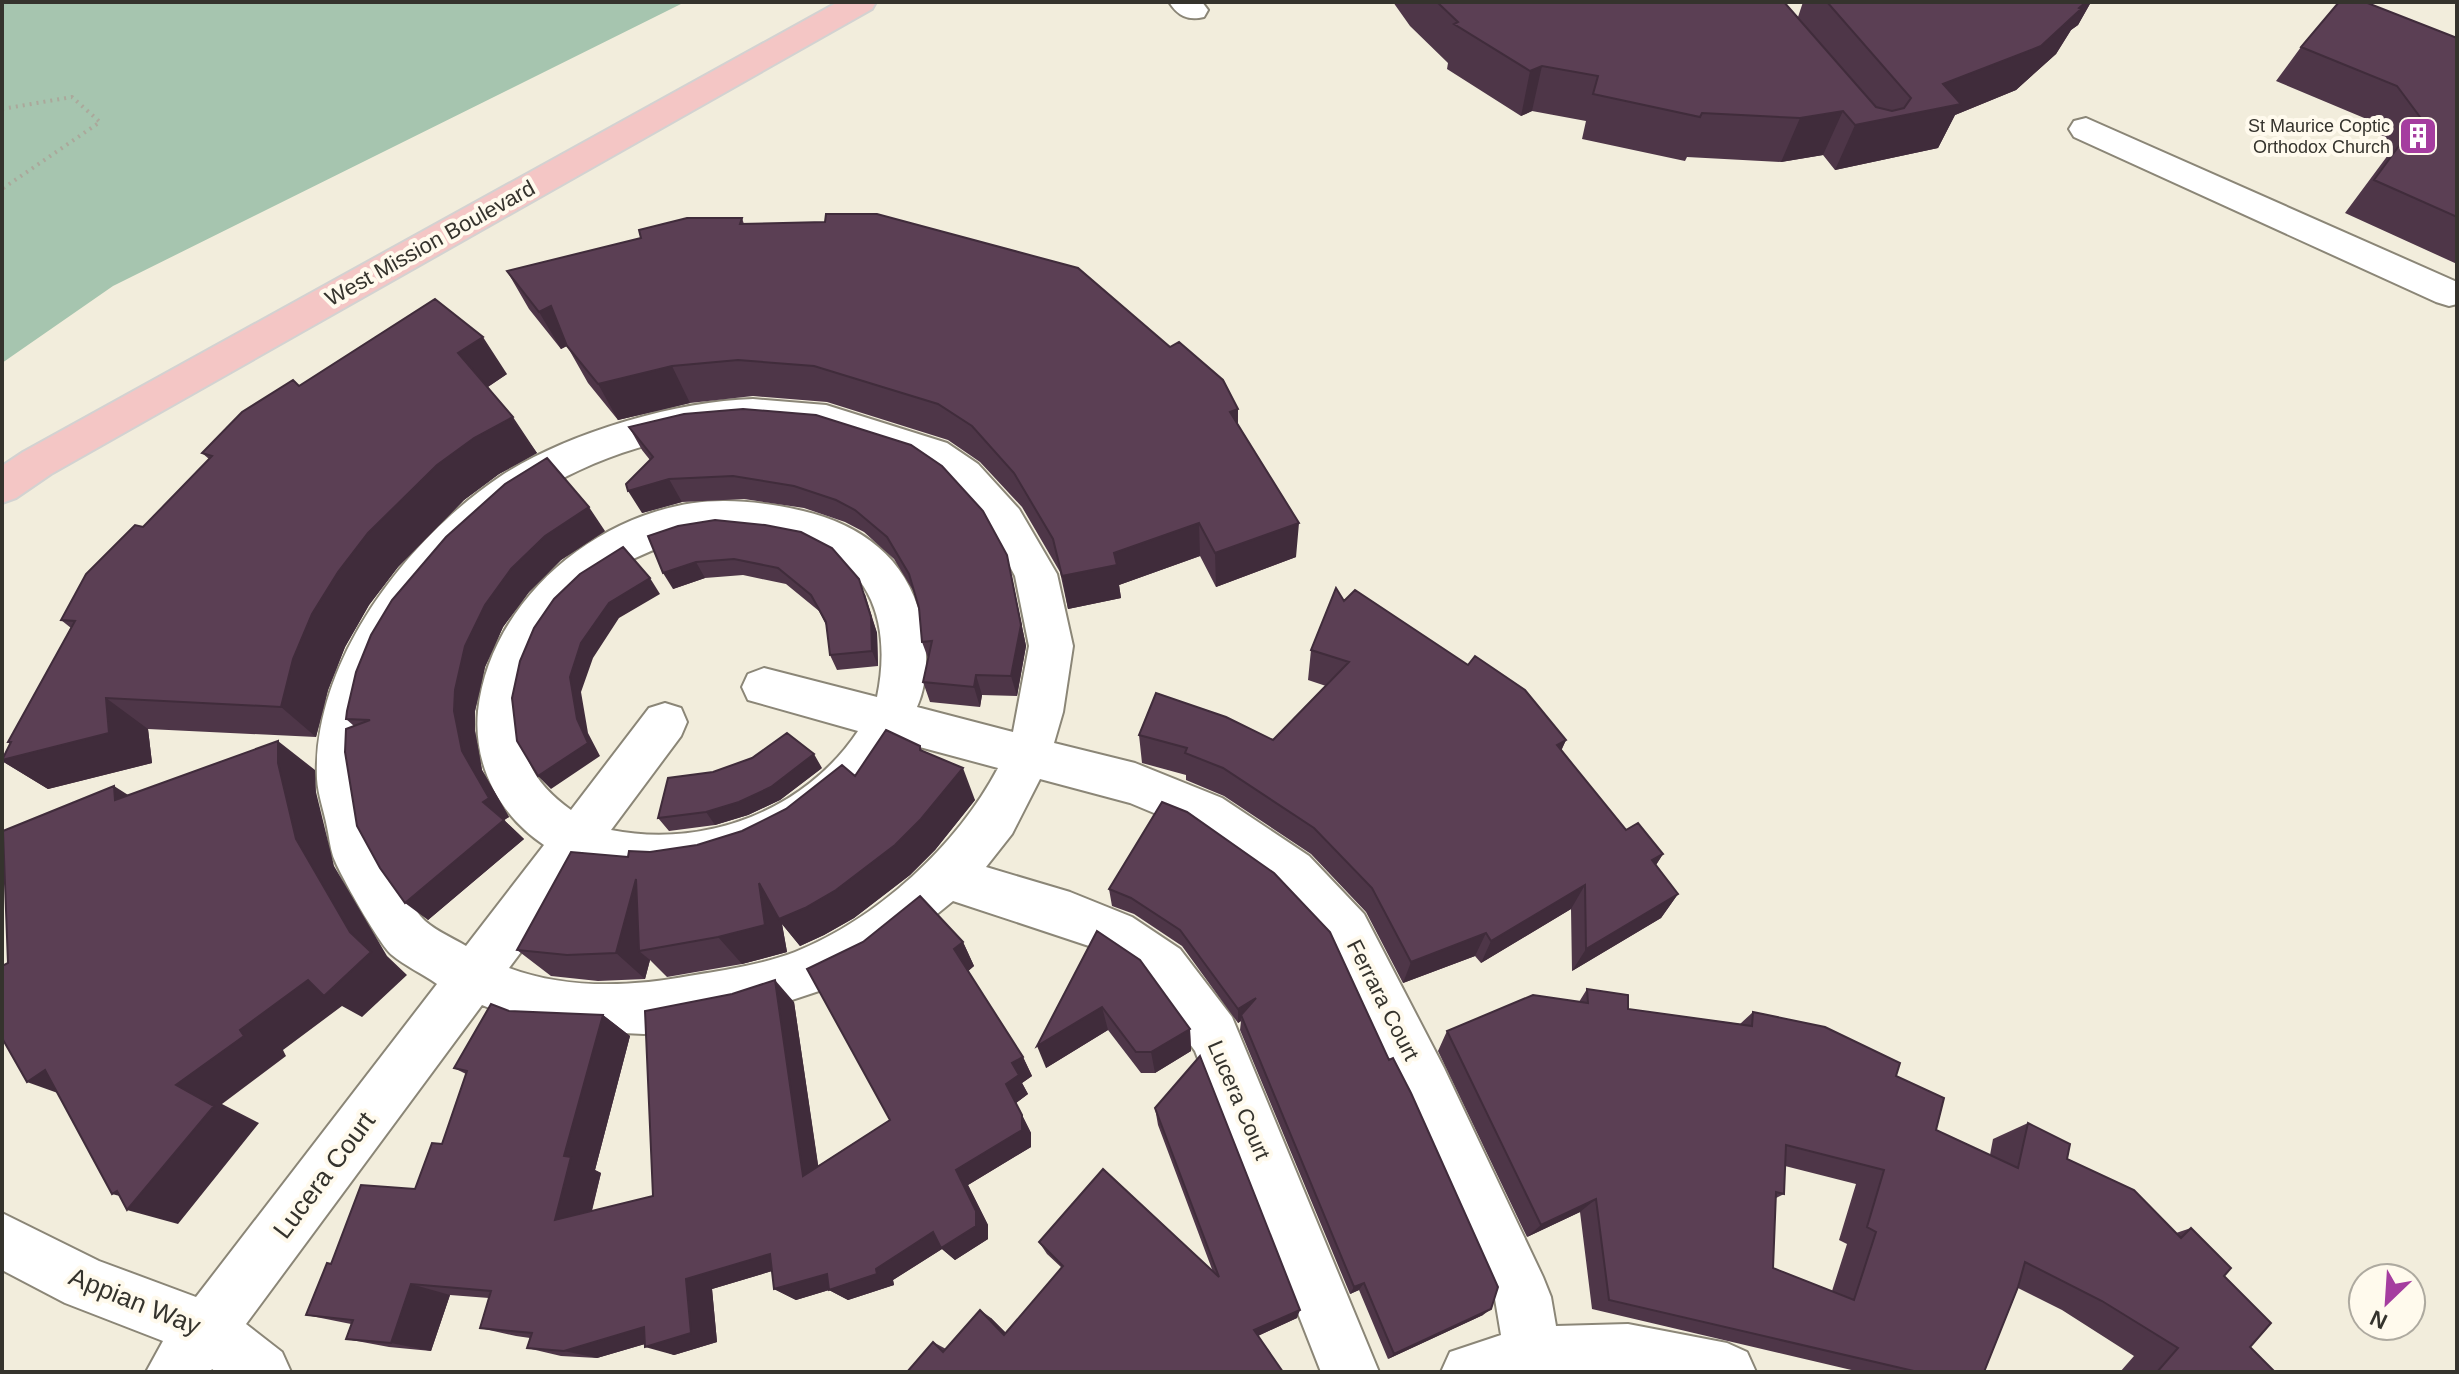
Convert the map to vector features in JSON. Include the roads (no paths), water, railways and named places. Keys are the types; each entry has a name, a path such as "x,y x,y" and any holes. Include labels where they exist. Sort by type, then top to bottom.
{"main road":[{"name":"West Mission Boulevard","path":"2,487 50,455 861,2"}],"street":[{"path":"2086,129 2449,293"},
{"path":"753,414 826,420 895,440 933,454 954,468 1005,520 1036,574 1044,600 1051,646 1041,712 1028,756 996,819 947,877 860,946 801,974 753,989 644,1009 540,1004 471,977 407,937 357,856 340,781 342,737 358,675 399,598 456,537 516,487 581,454 665,425 713,415 753,414"},
{"path":"723,517 783,522 837,538 862,554 889,584 903,625 908,658 892,721 858,767 818,803 769,835 726,848 673,857 619,853 580,839 538,815 507,771 497,719 505,681 523,634 556,591 586,567 638,537 688,521 723,517"},
{"name":"Ferrara Court","path":"764,687 1135,784 1206,813 1292,872 1347,930 1426,1086 1523,1297 1534,1363"},
{"name":"Lucera Court","path":"192,1351 665,722"},
{"name":"Lucera Court","path":"947,877 1070,915 1115,933 1163,966 1214,1035 1350,1372"},
{"name":"Appian Way","path":"2,1240 85,1283 192,1351 262,1372"},
{"path":"1470,1372 1628,1352 1727,1372"}],"place":[{"name":"St Maurice Coptic Orthodox Church","path":"2418,136"}]}
